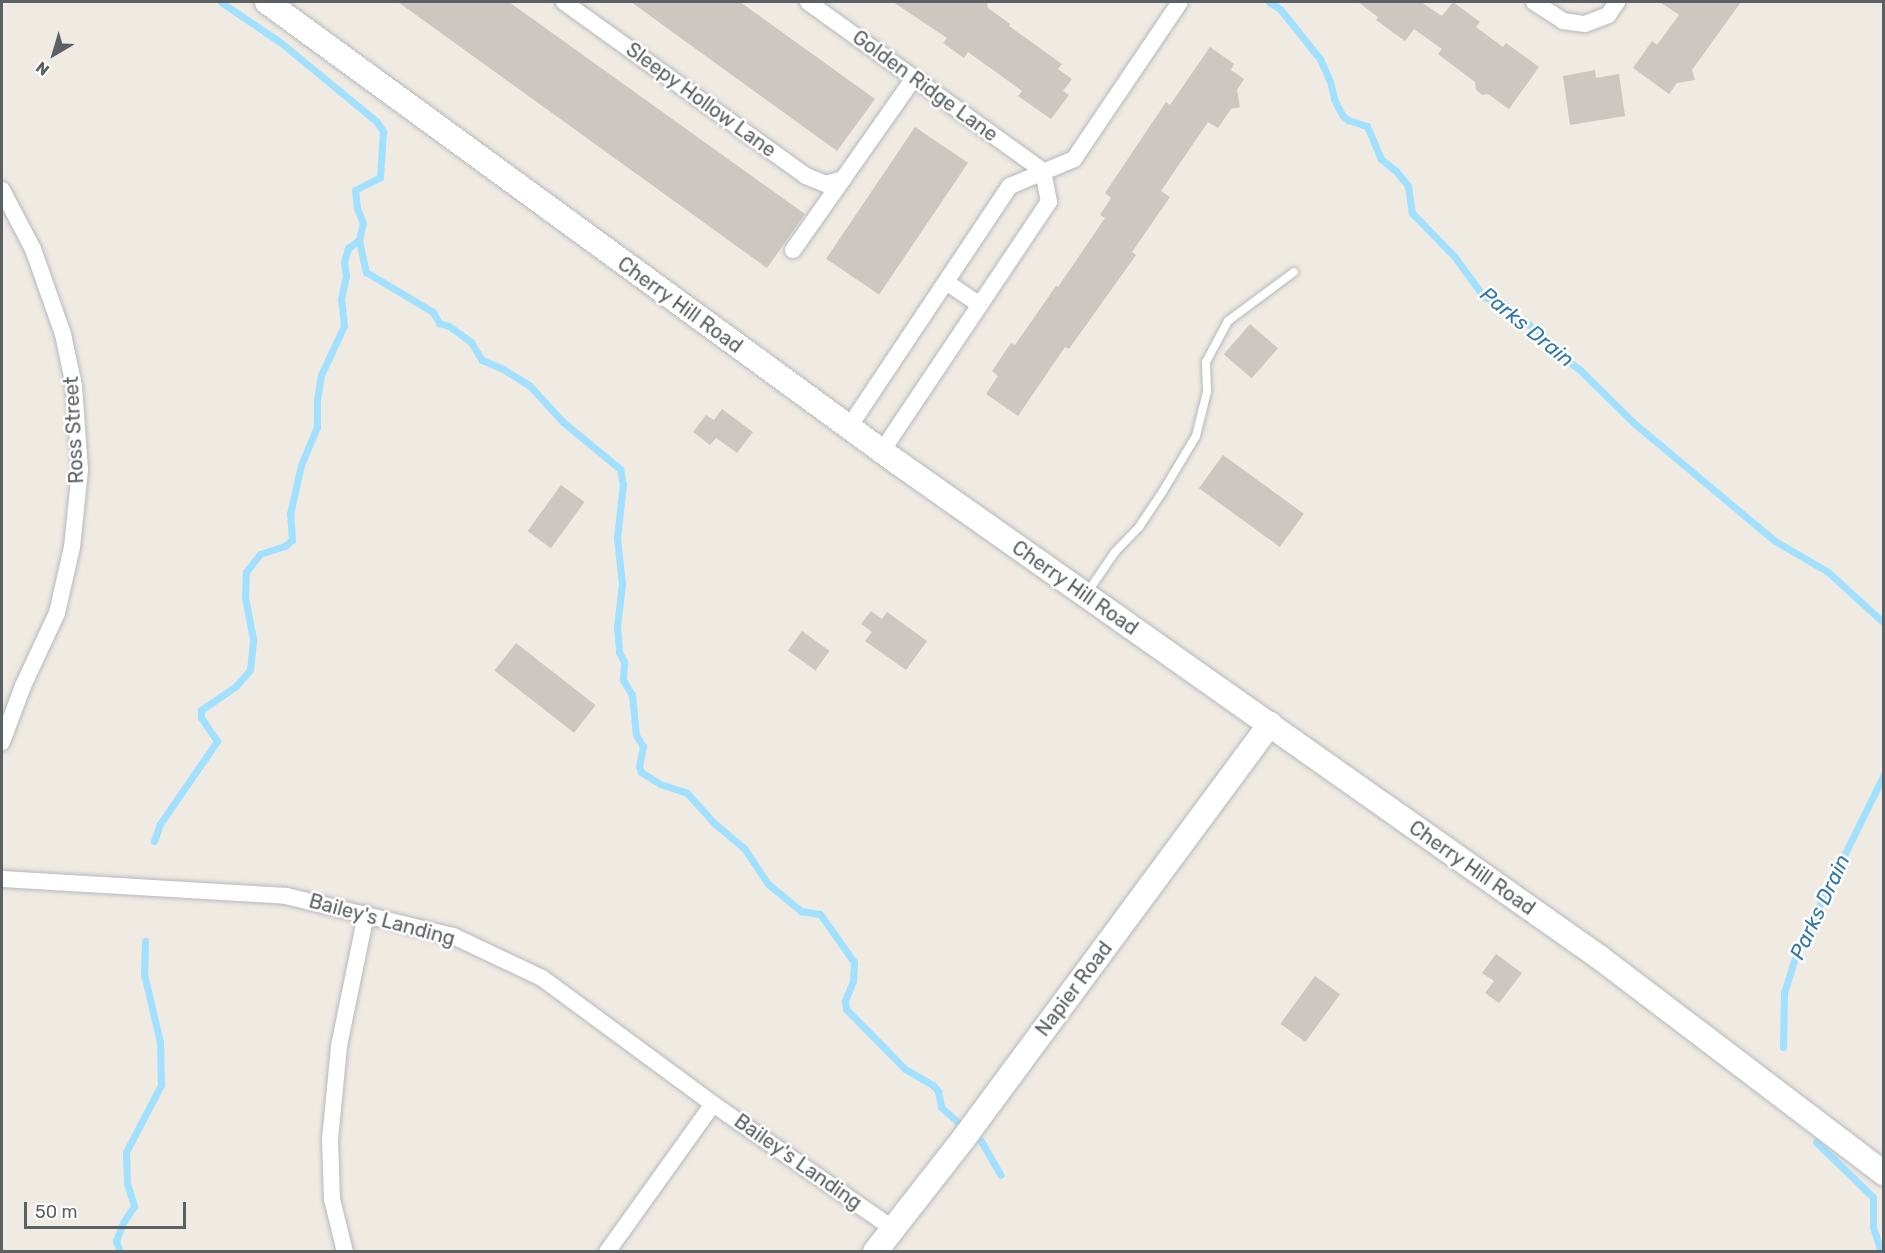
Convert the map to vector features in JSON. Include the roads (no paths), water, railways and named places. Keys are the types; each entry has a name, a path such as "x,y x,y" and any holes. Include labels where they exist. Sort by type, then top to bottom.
{"street":[{"name":"Cherry Hill Road","path":"267,2 882,452 1599,957 1884,1173"},
{"name":"Sleepy Hollow Lane","path":"564,2 806,176 826,184 843,179"},
{"name":"Golden Ridge Lane","path":"808,2 1043,171"},
{"path":"849,427 1010,186 1074,159 1180,2"},
{"path":"1534,2 1563,21 1585,24 1608,15 1617,2"},
{"path":"794,250 914,78"},
{"path":"882,452 1049,202 1043,171"},
{"name":"Ross Street","path":"2,190 33,249 63,334 74,386 80,470 72,547 57,613 23,686 2,742"},
{"path":"945,282 980,305"},
{"name":"Napier Road","path":"875,1251 964,1138 1270,724"},
{"name":"Bailey's Landing","path":"2,879 286,896 453,936 542,978 713,1104 892,1228"},
{"path":"345,1251 332,1199 330,1140 339,1046 366,914"},
{"path":"607,1251 713,1104"}],"lane":[{"path":"1085,596 1114,552 1139,527 1196,436 1207,392 1206,362 1228,321 1294,272"}],"waterway":[{"path":"154,841 160,824 217,741 201,717 201,710 236,686 250,670 253,639 245,597 246,572 260,554 285,546 292,540 290,514 301,465 317,427 317,400 321,375 344,326 341,299 346,276 344,262 348,248 359,240 363,223 357,208 355,190 380,177 383,131 376,121 280,42 221,2"},
{"name":"Parks Drain","path":"1269,2 1280,9 1320,59 1342,115 1348,120 1367,126 1381,159 1396,171 1408,186 1412,213 1454,256 1484,297 1503,303 1544,336 1557,353 1580,370 1635,424 1775,541 1828,572 1884,623"},
{"path":"359,240 366,272 433,312 439,323 449,326 471,342 482,360 503,369 529,385 563,422 620,469 623,484 617,538 622,584 617,627 619,652 624,662 623,680 632,695 636,735 643,746 639,766 641,772 660,784 687,793 714,823 744,848 768,884 801,911 820,914 854,962 853,981 845,1001 846,1009 905,1069 933,1085 938,1091 941,1107 960,1124"},
{"name":"Parks Drain","path":"1783,1047 1784,993 1797,951 1884,774"},
{"path":"120,1252 116,1241 123,1223 134,1206 127,1183 126,1152 161,1085 160,1042 144,974 145,941"},
{"path":"981,1141 1001,1175"},
{"name":"Parks Drain","path":"1816,1142 1873,1197 1873,1227 1881,1252"}]}
